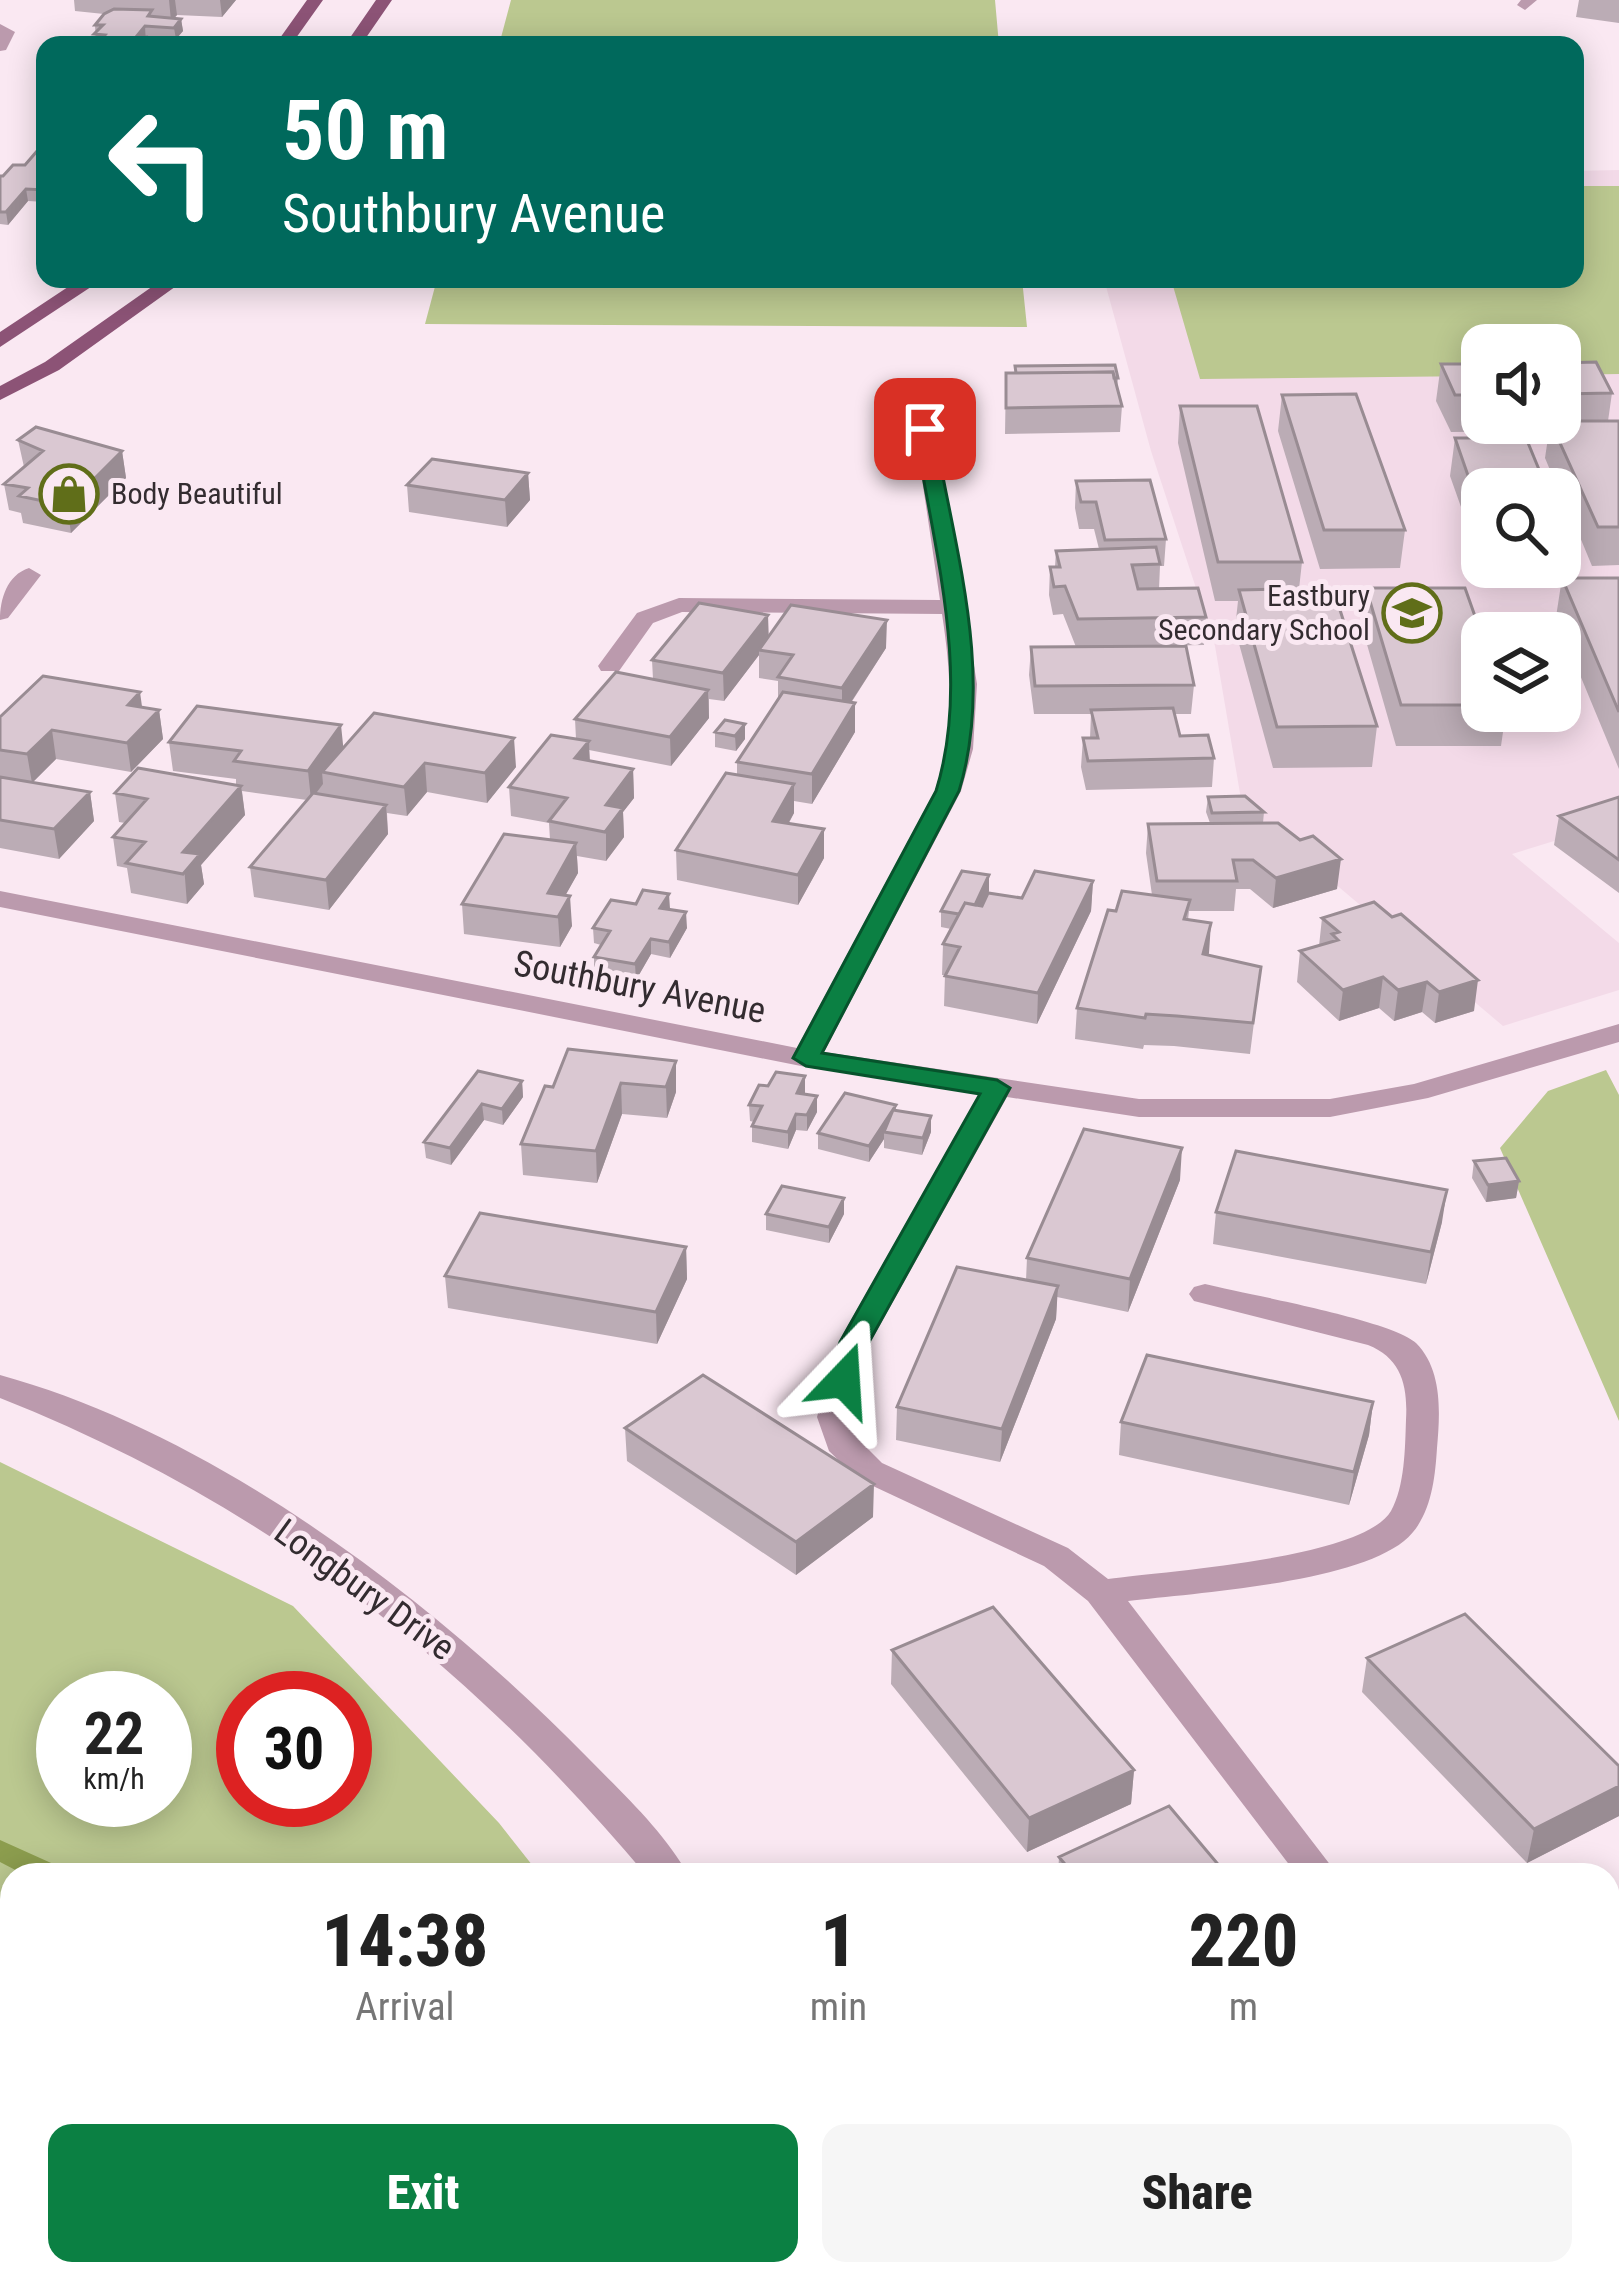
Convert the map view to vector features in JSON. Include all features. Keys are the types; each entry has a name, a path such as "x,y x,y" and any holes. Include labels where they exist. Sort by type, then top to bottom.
{"main road":[{"path":"289,36 314,0"},
{"path":"359,36 384,0"},
{"path":"0,340 79,288"},
{"path":"0,394 52,365 163,288"}],"street":[{"path":"0,28 7,32 0,46"},
{"path":"806,1058 948,791 966,712 918,385"},
{"path":"0,613 29,575"},
{"path":"610,666 645,618 679,605 950,607"},
{"name":"Southbury Avenue","path":"0,899 806,1058 1139,1108 1330,1108 1418,1093 1619,1033"},
{"path":"997,1088 854,1342 834,1417 841,1443 870,1472 1056,1557 1101,1592 1310,1863"},
{"path":"1101,1592 1313,1562 1356,1551 1392,1532 1414,1495 1423,1418 1414,1368 1402,1348 1378,1336 1205,1294"},
{"name":"Longbury Drive","path":"0,1385 145,1447 284,1526 404,1611 517,1706 623,1817 659,1863"}],"shaded area":[{"name":"Eastbury Secondary School","path":"1619,170 1619,821 1512,854 1619,943 1619,990 1503,1026 1242,805 1215,646 1151,451 1106,288 1584,288 1584,171"}],"green space":[{"path":"511,0 995,0 998,36 501,36"},
{"path":"1584,186 1619,186 1619,374 1581,375 1581,324 1461,324 1461,376 1200,379 1174,288 1584,288"},
{"path":"435,288 1023,288 1027,327 425,324"},
{"path":"1606,1070 1619,1095 1619,1421 1500,1148 1548,1091"},
{"path":"0,1462 293,1606 355,1671 216,1671 216,1827 372,1827 372,1689 499,1823 531,1863 0,1863"}],"building":[{"path":"114,9 152,10 148,16 181,19 174,28 145,26 137,36 94,34 103,25 95,25"},
{"path":"36,152 36,190 26,189 6,212 0,212 0,176 13,165 25,165"},
{"path":"1581,362 1596,362 1612,393 1581,394"},
{"path":"1441,364 1461,364 1461,395 1455,395"},
{"path":"1115,365 1118,378 1113,372 1016,373 1015,366"},
{"path":"1113,372 1122,406 1006,408 1006,373"},
{"path":"1356,394 1405,530 1324,530 1282,395"},
{"path":"1180,406 1257,406 1302,562 1218,562"},
{"path":"1581,421 1619,421 1619,527 1598,527 1581,489 1581,468 1571,468 1560,444 1581,444"},
{"path":"36,427 122,451 67,506 19,496 28,488 4,484 43,451 18,440"},
{"path":"1455,438 1461,438 1461,444 1528,444 1538,468 1465,468"},
{"path":"432,459 528,473 505,500 407,485"},
{"path":"1150,480 1166,539 1105,540 1096,502 1081,502 1076,481"},
{"path":"1156,547 1160,564 1132,565 1138,589 1198,588 1206,617 1078,619 1065,586 1054,587 1050,567 1060,567 1056,551"},
{"path":"1581,578 1619,578 1619,712 1581,623 1581,612 1576,612 1566,588 1581,588"},
{"path":"1333,588 1377,726 1277,727 1239,590"},
{"path":"1366,588 1465,588 1474,612 1461,612 1461,705 1401,705"},
{"path":"699,603 768,615 723,673 652,660"},
{"path":"791,605 887,620 842,688 778,677 793,655 759,650"},
{"path":"1186,646 1194,685 1035,686 1031,647"},
{"path":"616,672 708,690 670,737 575,719"},
{"path":"43,676 140,692 128,705 159,710 127,743 52,730 27,754 0,750 0,717"},
{"path":"783,692 855,703 812,774 737,762"},
{"path":"197,706 341,725 308,771 234,761 241,751 169,742"},
{"path":"1173,708 1180,736 1208,735 1214,758 1088,761 1083,738 1098,738 1091,710"},
{"path":"374,713 514,738 485,773 425,763 404,787 322,772"},
{"path":"725,720 745,724 735,736 715,732"},
{"path":"551,735 589,741 575,758 633,769 606,805 623,808 605,832 549,821 567,798 509,787"},
{"path":"138,768 241,786 183,852 200,854 183,874 126,863 145,842 113,837 147,799 115,793"},
{"path":"726,773 794,784 773,821 824,829 798,875 676,850"},
{"path":"0,777 90,792 54,829 0,820"},
{"path":"313,793 386,805 326,880 250,867"},
{"path":"1245,796 1264,812 1212,813 1208,797"},
{"path":"1619,797 1619,860 1559,816"},
{"path":"1278,823 1300,840 1313,836 1341,859 1276,878 1253,860 1233,860 1237,881 1157,881 1148,824"},
{"path":"504,834 576,843 548,893 570,896 558,917 462,904"},
{"path":"962,871 989,875 975,905 965,903 959,914 941,911"},
{"path":"1035,871 1093,881 1038,993 945,976 960,947 943,944 965,903 982,906 988,893 1022,898"},
{"path":"643,890 669,894 660,908 686,912 669,942 651,939 635,964 594,957 610,931 593,928 611,900 636,904"},
{"path":"1122,891 1190,900 1184,919 1211,923 1203,954 1261,967 1253,1023 1146,1014 1145,1018 1077,1008 1108,910 1116,911"},
{"path":"1374,902 1392,917 1401,914 1478,980 1439,992 1427,982 1398,990 1383,977 1343,990 1300,951 1338,940 1332,934 1339,932 1322,918"},
{"path":"568,1049 676,1061 666,1087 621,1083 596,1151 521,1144 545,1086 553,1087"},
{"path":"478,1071 522,1081 502,1109 482,1104 450,1148 424,1142"},
{"path":"776,1072 805,1076 797,1093 817,1096 807,1115 796,1114 788,1132 752,1126 762,1106 749,1105 759,1085 768,1086"},
{"path":"845,1093 896,1105 869,1146 818,1133"},
{"path":"893,1110 931,1116 923,1138 884,1132"},
{"path":"1084,1129 1182,1148 1130,1279 1027,1258"},
{"path":"1236,1151 1447,1190 1431,1252 1216,1212"},
{"path":"1506,1158 1519,1181 1488,1185 1474,1161"},
{"path":"782,1186 844,1198 829,1227 766,1214"},
{"path":"480,1213 686,1247 656,1312 445,1276"},
{"path":"957,1267 1058,1286 1002,1429 897,1407"},
{"path":"1147,1355 1373,1402 1354,1472 1121,1422"},
{"path":"703,1375 874,1484 796,1542 625,1428"},
{"path":"993,1607 1134,1770 1029,1818 892,1650"},
{"path":"1465,1614 1619,1766 1619,1786 1534,1829 1367,1658"},
{"path":"1169,1806 1217,1863 1064,1863 1059,1857"}],"waterway":[{"path":"0,1850 26,1863"}],"place":[{"name":"Body Beautiful","path":"69,494"},
{"name":"Eastbury Secondary School","path":"1412,613"}],"route":[{"path":"844,1380 854,1342 997,1088 806,1058 948,791 961,749 965,684 925,429"}]}
